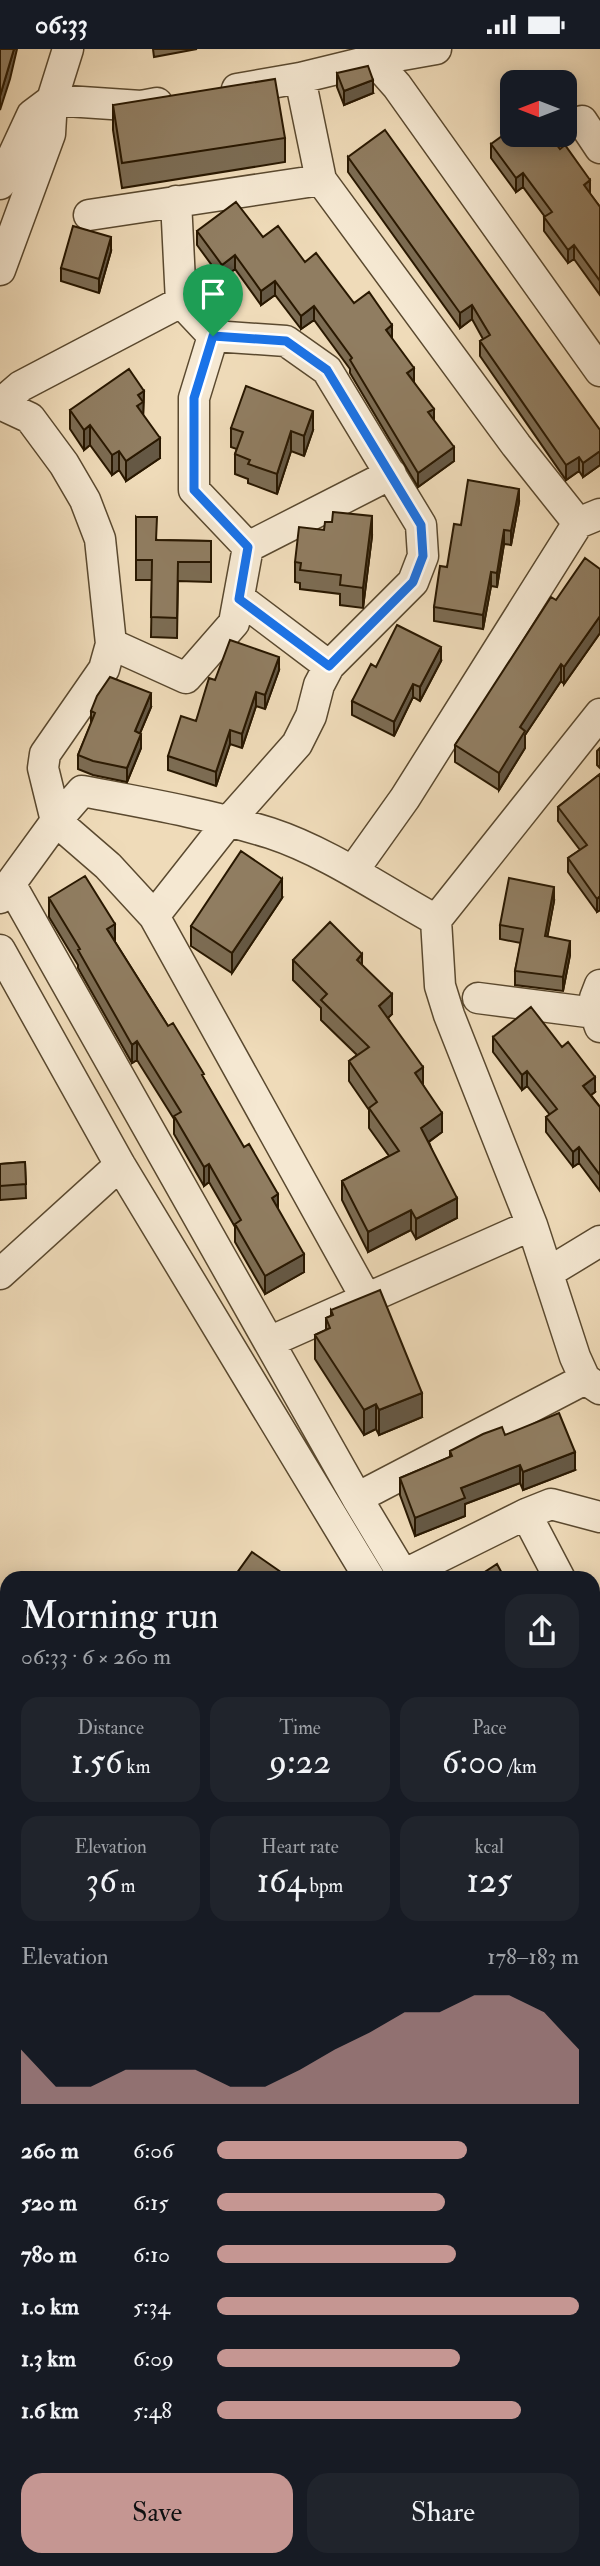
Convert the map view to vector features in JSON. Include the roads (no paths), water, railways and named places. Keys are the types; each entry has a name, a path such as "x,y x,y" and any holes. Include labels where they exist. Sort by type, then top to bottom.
{"street":[{"path":"0,270 50,134 52,100 68,49"},
{"path":"0,184 32,115 52,100 141,106 300,78 373,60 436,49"},
{"path":"373,60 397,86 594,351"},
{"path":"300,78 321,180 508,434 589,519 405,798 353,871"},
{"path":"582,121 600,148"},
{"path":"89,215 321,180"},
{"path":"154,916 228,822 297,744 311,716 319,685 329,666 413,582 423,556 421,525 327,370 286,341 213,336 181,302 176,201"},
{"path":"181,302 21,386 0,404 30,418 64,464 85,500 100,539 111,644 104,669 46,754 43,768 56,821 108,866 154,916 367,1300"},
{"path":"213,336 194,398 194,490 248,547"},
{"path":"248,547 391,474"},
{"path":"111,644 186,678 234,623 248,547"},
{"path":"239,599 329,666"},
{"path":"356,1498 593,1384 575,1357 532,1225 449,1015 440,986 436,920 600,714"},
{"path":"395,1571 269,1342 6,892 56,821 82,791 184,811 272,834 353,871 436,920"},
{"path":"1,962 365,1571"},
{"path":"478,997 598,1008"},
{"path":"0,1273 120,1164"},
{"path":"269,1342 532,1225"},
{"path":"549,1272 600,1241"},
{"path":"408,1571 551,1504 600,1517"},
{"path":"526,1514 556,1571"}]}
